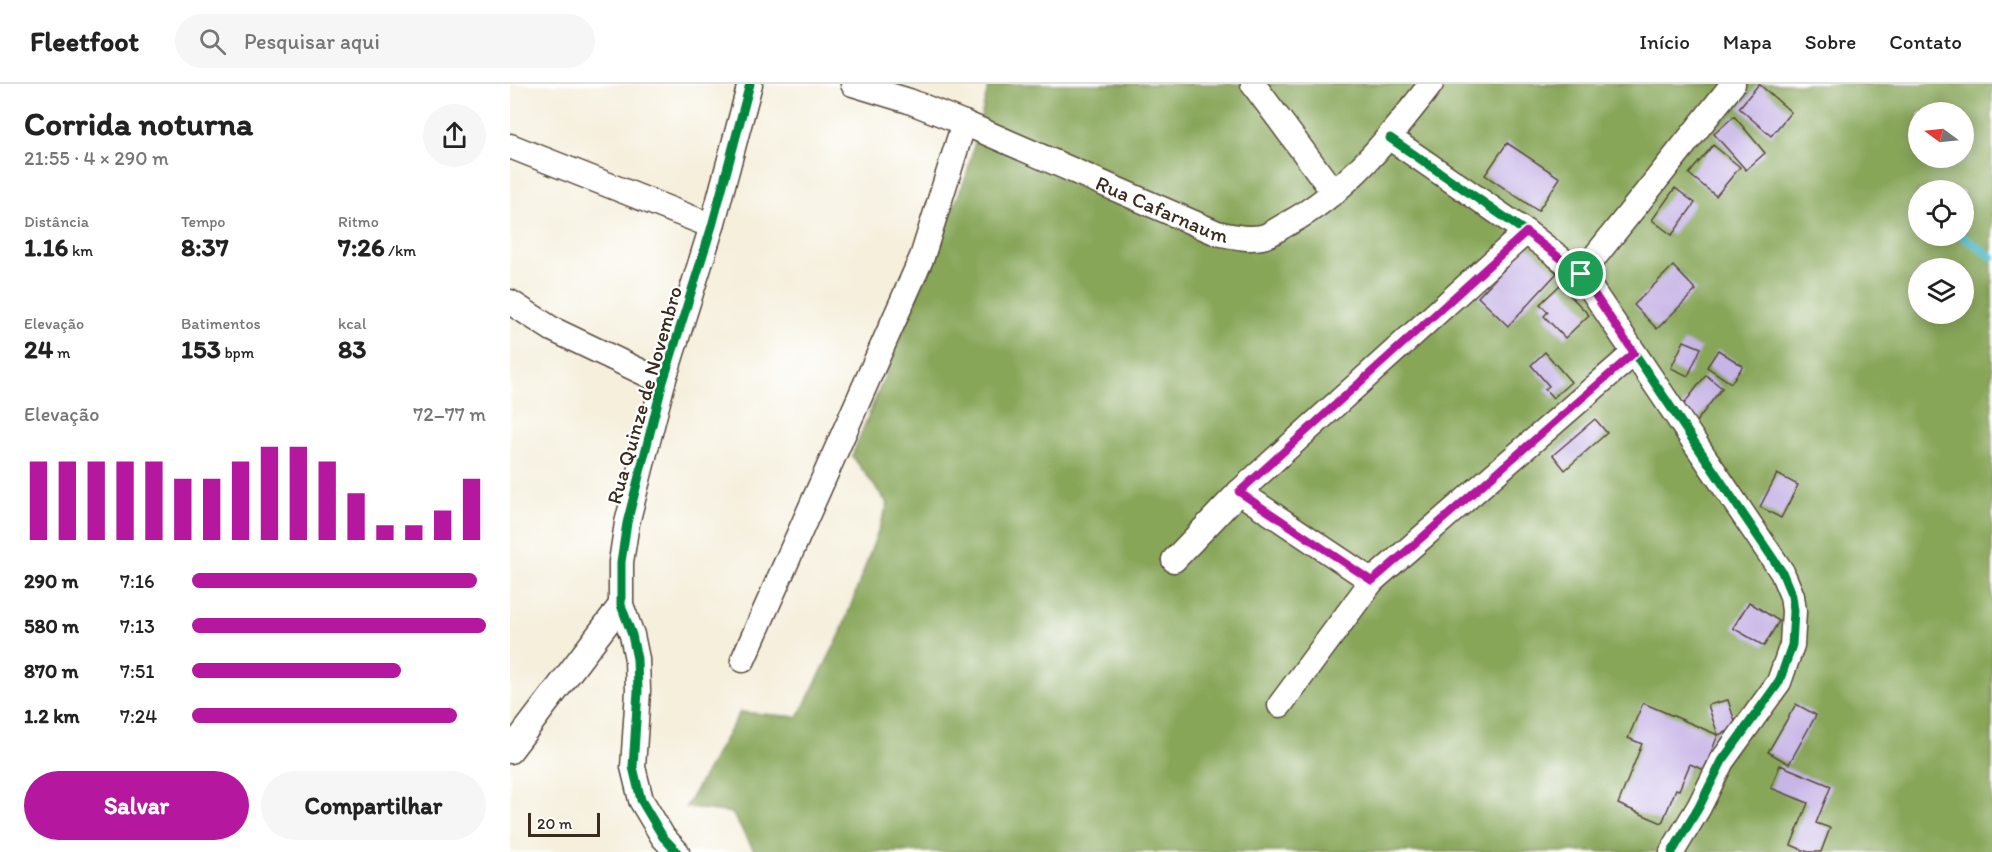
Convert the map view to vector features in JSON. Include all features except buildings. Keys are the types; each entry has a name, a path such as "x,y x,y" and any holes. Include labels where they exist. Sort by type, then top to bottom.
{"street":[{"name":"Rua Quinze de Novembro","path":"677,852 663,837 641,800 633,767 638,691 637,659 633,635 621,605 621,562 627,523 663,382 712,226 750,84"},
{"name":"Rua Cafarnaum","path":"854,84 909,101 964,123 1217,233 1245,238 1264,237 1303,216 1334,193 1390,138 1431,84"},
{"path":"1253,84 1334,193"},
{"path":"1581,274 1733,84"},
{"path":"743,660 922,257 964,123"},
{"path":"1390,138 1526,232 1581,274 1782,572 1792,596 1794,611 1792,645 1779,682 1722,761 1699,807 1672,852"},
{"path":"510,146 712,226"},
{"path":"1174,560 1239,492 1526,232"},
{"path":"510,302 552,329 663,382"},
{"path":"1280,705 1372,581 1634,353"},
{"path":"1239,492 1372,581"},
{"path":"510,751 621,605"}],"green space":[{"path":"989,84 1992,84 1992,852 755,852 732,813 686,807 740,712 798,717 840,635 888,504 852,456 967,174"}],"waterway":[{"path":"1974,244 1992,257"}],"cycle path":[{"path":"677,852 663,837 641,800 633,767 638,691 637,659 632,635 621,605 621,562 627,523 663,382 712,226 750,84"},
{"path":"1390,138 1526,232 1581,274 1782,572 1792,596 1794,611 1792,645 1779,682 1722,761 1699,807 1672,852"}],"route":[{"path":"1526,232 1581,274 1634,353 1372,581 1239,492 1526,232"}]}
